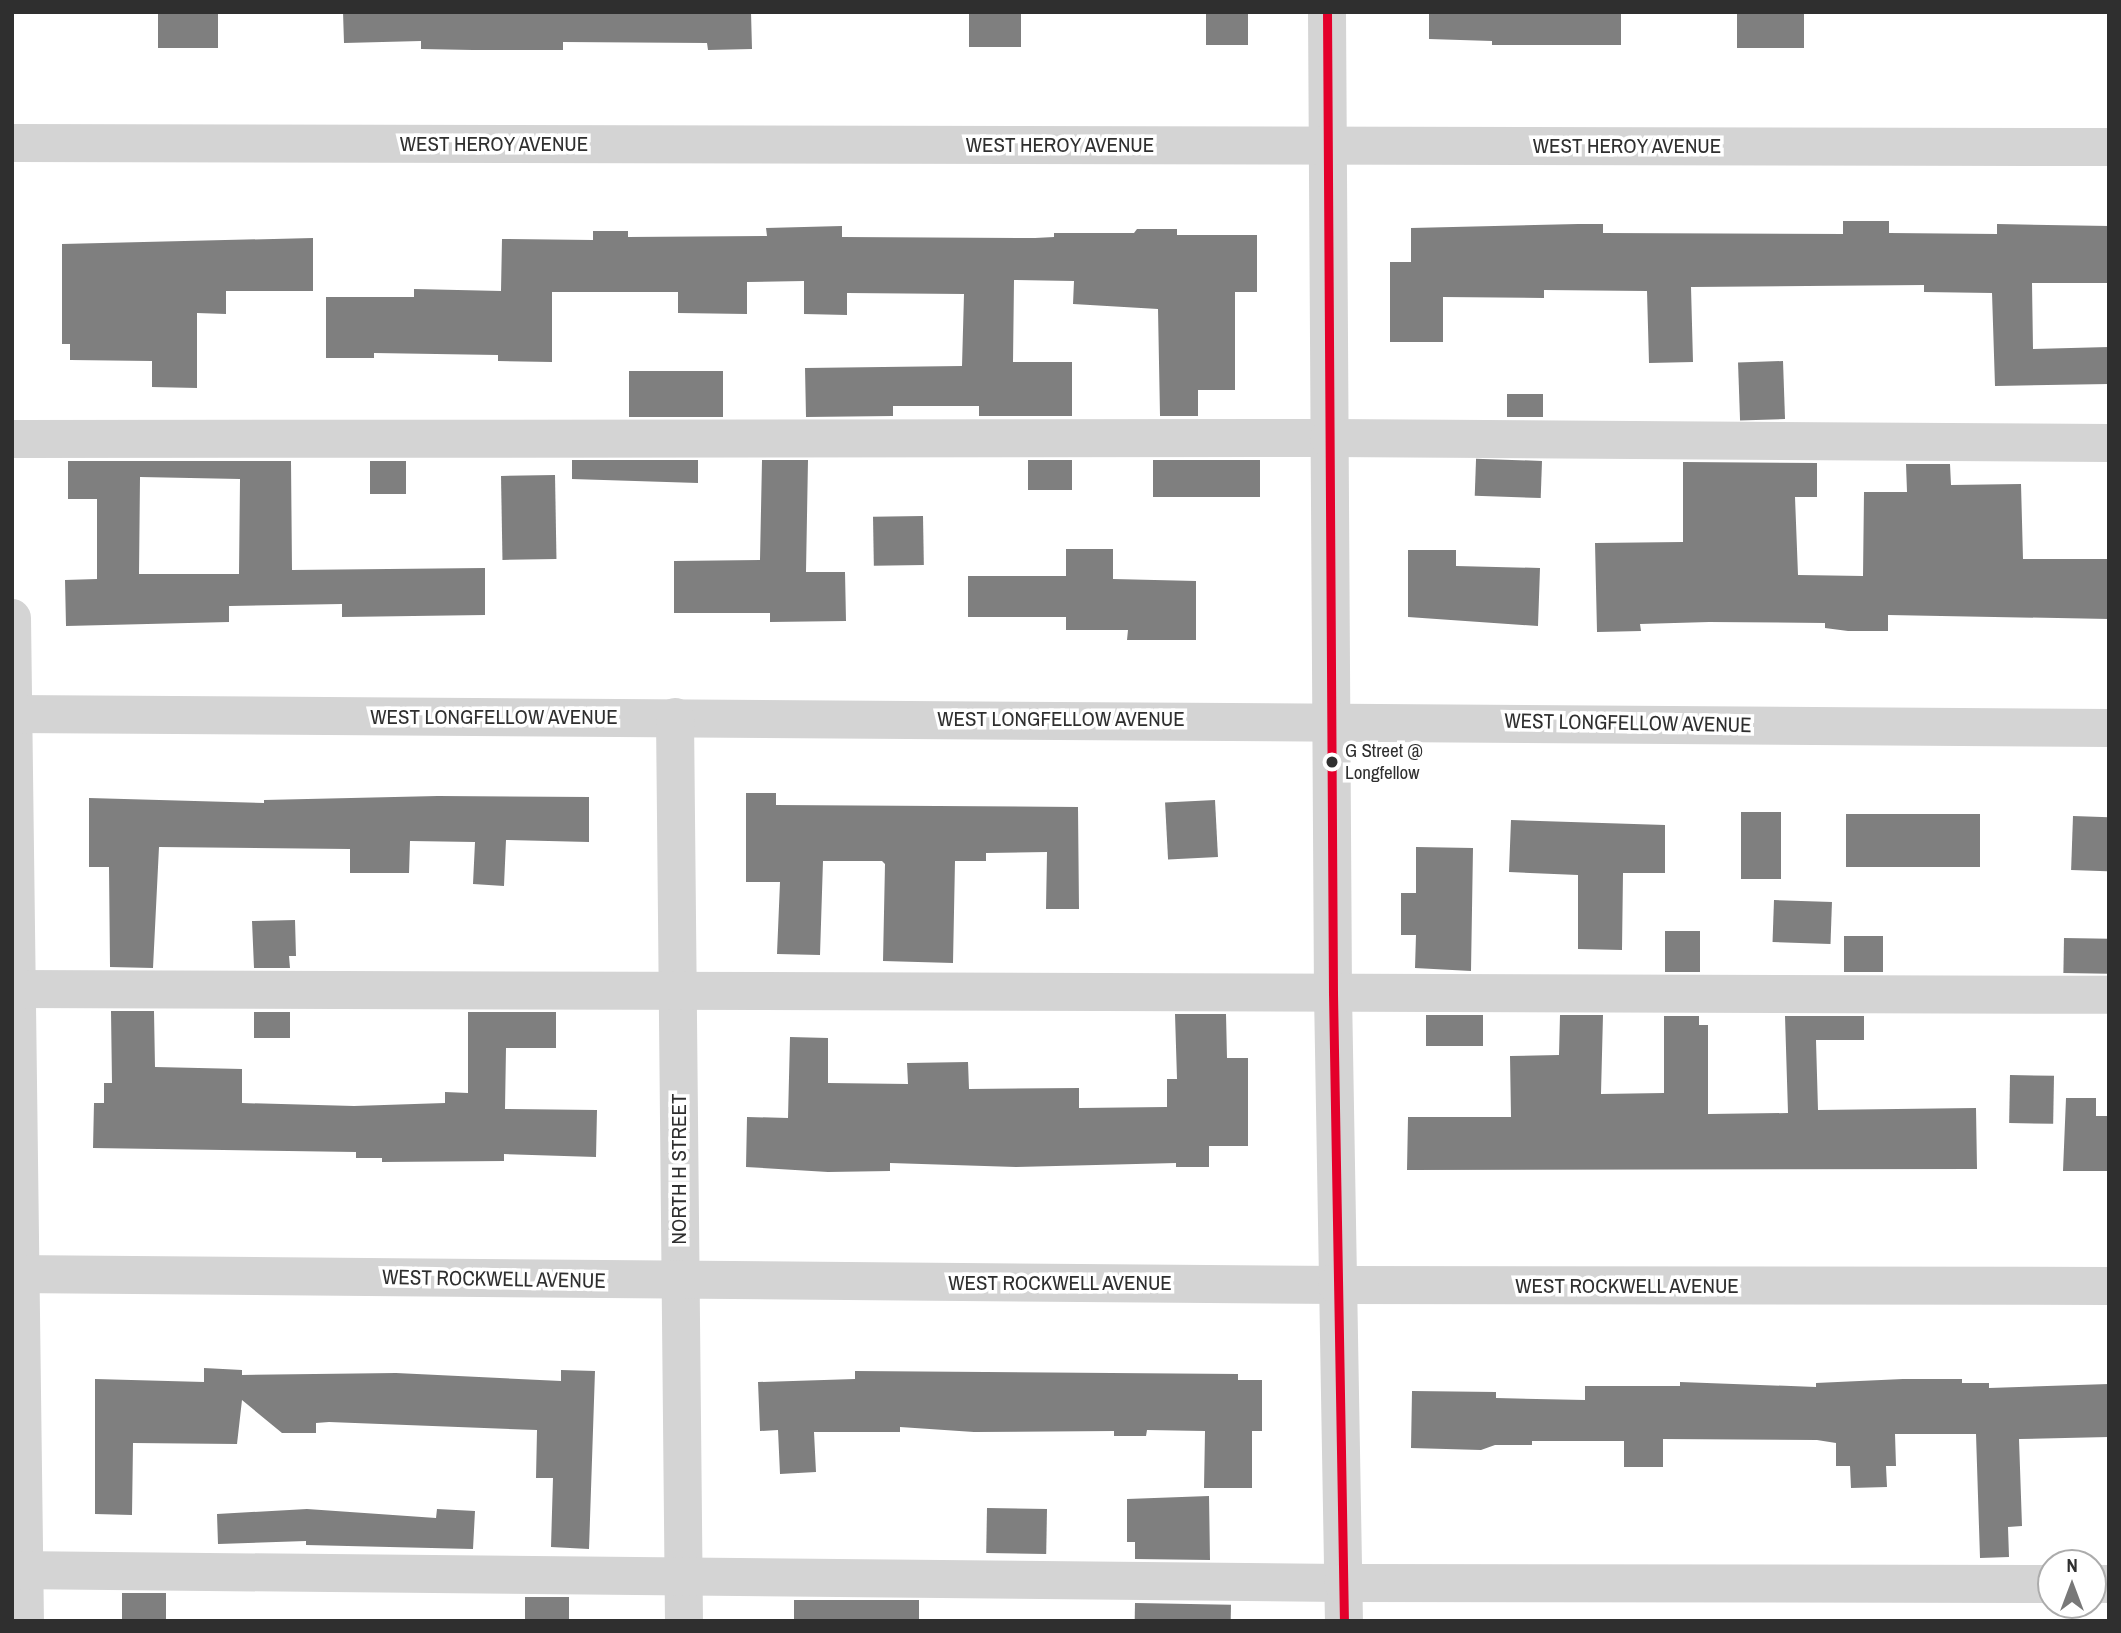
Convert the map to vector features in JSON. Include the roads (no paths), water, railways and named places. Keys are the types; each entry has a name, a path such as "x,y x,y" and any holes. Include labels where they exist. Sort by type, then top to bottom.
{"street":[{"path":"1327,12 1333,993 1343,1621"},
{"name":"WEST HEROY AVENUE","path":"12,143 2109,147"},
{"path":"12,439 1329,438 2109,443"},
{"path":"12,618 18,1570 25,1621"},
{"name":"WEST LONGFELLOW AVENUE","path":"13,714 1332,719 2109,728"},
{"name":"NORTH H STREET","path":"675,717 684,1621"},
{"path":"15,989 678,993 2109,995"},
{"name":"WEST ROCKWELL AVENUE","path":"16,1274 1337,1286 2109,1286"},
{"path":"18,1570 1343,1583 2037,1584"}],"place":[{"name":"G Street @ Longfellow","path":"1332,762"}]}
